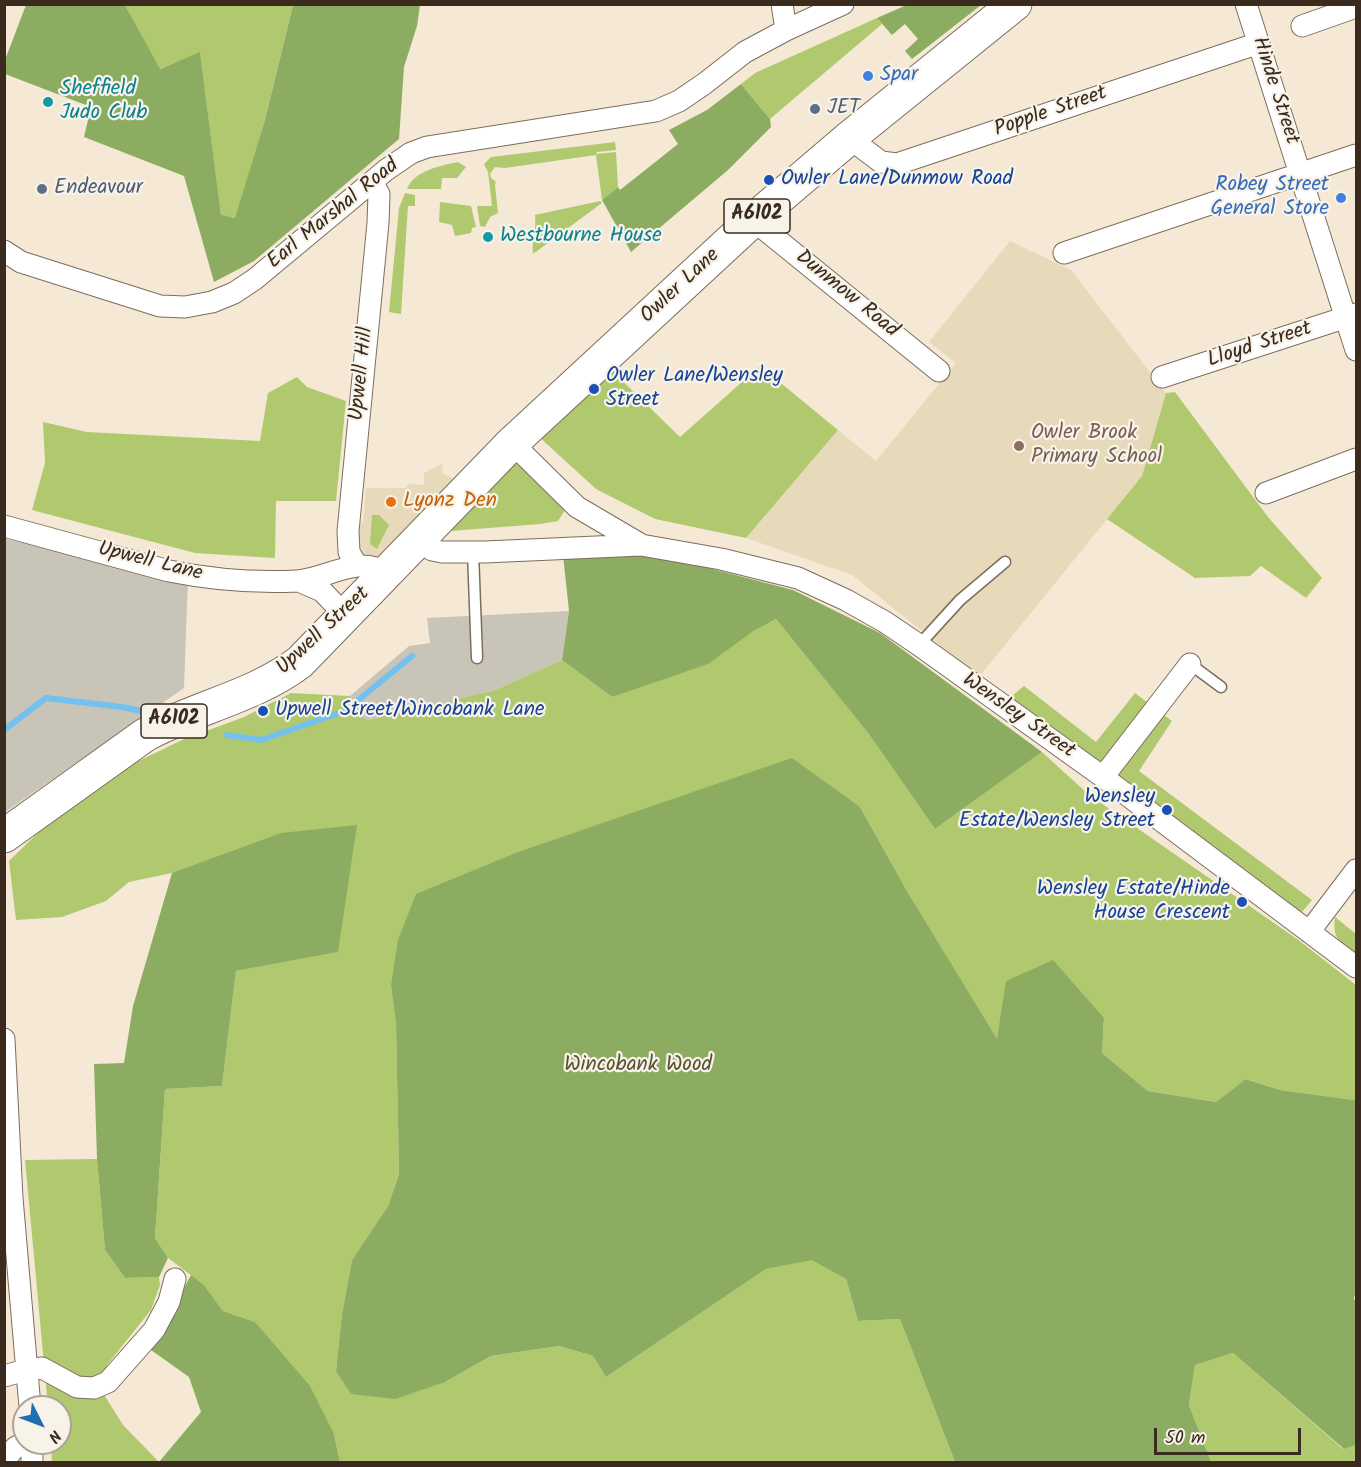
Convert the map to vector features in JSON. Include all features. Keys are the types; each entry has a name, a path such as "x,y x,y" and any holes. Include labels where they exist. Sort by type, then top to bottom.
{"main road":[{"name":"Owler Lane","path":"417,540 512,443 753,220 849,138 1015,4"},
{"name":"Upwell Street","path":"4,836 145,735 165,724 268,683 288,671 345,615 371,569 417,540"}],"street":[{"path":"782,4 786,30"},
{"name":"Earl Marshal Road","path":"10,259 160,306 184,307 212,302 234,293 255,279 372,182 411,153 427,147 656,111 679,101 746,52 786,30 843,4"},
{"name":"Hinde Street","path":"1246,4 1300,174 1351,316 1356,350"},
{"path":"1302,26 1356,7"},
{"name":"Popple Street","path":"849,138 881,162 897,164 1258,43"},
{"path":"1064,253 1356,155"},
{"name":"Upwell Hill","path":"371,569 349,552 348,531 378,223 379,194 372,182"},
{"name":"Dunmow Road","path":"753,220 939,371"},
{"name":"Lloyd Street","path":"1162,377 1351,316"},
{"name":"Wensley Street","path":"512,443 577,507 641,545"},
{"path":"1266,493 1356,459"},
{"path":"574,547 582,529 577,507"},
{"name":"Upwell Lane","path":"4,526 195,576 299,581 371,569"},
{"name":"Wensley Street","path":"417,540 432,550 479,552 641,545 721,559 798,578 846,600 919,645 1103,777 1356,967"},
{"name":"Upwell Lane","path":"299,581 322,591 345,615"},
{"path":"1103,777 1190,664"},
{"path":"1310,932 1356,870"},
{"path":"4,1039 8,1199 29,1395"},
{"path":"4,1376 42,1368 77,1387 94,1388 108,1382 154,1330 169,1302 175,1279"}],"lane":[{"path":"477,658 479,552"},
{"path":"919,645 960,600 1005,562"},
{"path":"1190,664 1221,687"}],"shaded area":[{"name":"Owler Brook Primary School","path":"1010,241 1071,270 1166,393 1142,476 979,677 852,575 746,538 838,430 876,461 956,363 929,342"},
{"path":"443,463 442,473 451,477 455,483 382,556 364,558 358,554 352,531 363,522 366,488 406,488 409,484 424,485 424,473"},
{"path":"5,539 188,578 184,688 5,812"},
{"path":"569,611 562,660 495,690 366,722 350,696 409,646 430,643 427,618"}],"green space":[{"path":"909,4 981,5 912,59 905,51 918,39 905,24 892,35 877,18"},
{"path":"26,5 125,5 160,69 200,52 221,215 235,218 265,120 293,5 420,5 417,26 404,67 399,139 254,261 214,282 184,176 84,137 91,107 5,74 5,60"},
{"path":"125,5 293,5 265,120 236,218 221,216 200,53 159,69"},
{"path":"877,18 882,24 770,119 741,84 755,73"},
{"path":"741,84 770,119 771,127 728,170 631,252 602,200 618,187 620,190 678,144 669,130 707,110"},
{"path":"615,142 616,150 596,154 616,152 618,187 602,200 596,155 505,168 495,167 490,174 496,182 498,213 490,217 485,227 480,226 477,206 492,206 488,172 484,164 491,157"},
{"path":"458,162 466,167 457,178 442,178 441,189 407,189 422,173"},
{"path":"405,193 415,195 415,206 408,206 401,314 389,312 399,208"},
{"path":"600,201 602,203 533,254 535,215"},
{"path":"440,202 471,206 476,227 472,228 471,233 455,236 452,225 439,222"},
{"path":"607,366 680,437 760,366 838,430 746,538 655,519 596,489 537,435"},
{"path":"297,377 307,387 346,401 336,501 276,501 275,558 195,553 32,510 45,463 43,422 87,432 260,441 268,393"},
{"path":"1175,392 1268,517 1322,578 1306,598 1261,566 1250,576 1195,578 1107,519 1142,476 1166,393"},
{"path":"510,461 526,469 565,510 558,521 450,531 448,523"},
{"path":"372,515 379,515 389,525 377,549 370,544"},
{"path":"611,552 678,560 793,590 880,633 1042,752 935,829 868,733 776,619 752,632 708,664 612,697 562,660 569,611 563,555"},
{"path":"776,619 868,733 935,829 1042,752 1088,794 1297,939 1356,985 1356,1099 1280,1090 1247,1079 1216,1102 1148,1091 1102,1053 1104,1018 997,1040 907,891 860,807 391,986 396,1024 399,1172 388,1206 352,1260 342,1314 336,1371 445,1382 491,1356 559,1346 593,1356 606,1377 766,1269 813,1259 846,1279 858,1321 900,1319 955,1462 340,1462 334,1434 255,1322 223,1311 204,1285 168,1258 155,1238 165,1089 222,1086 236,971 337,952 172,873 129,882 106,901 62,917 16,920 9,861 85,787 182,740 244,717 291,693 350,696 366,721 495,690 562,660 612,697"},
{"path":"1024,686 1096,742 1135,693 1172,721 1139,771 1312,900 1302,912 1291,908 1008,699"},
{"name":"Wincobank Wood","path":"792,758 860,807 907,891 997,1039 1006,981 1053,960 1104,1018 1102,1053 1148,1091 1216,1102 1246,1079 1280,1090 1356,1099 1356,1289 1354,1299 1356,1302 1356,1445 1344,1449 1233,1353 1195,1365 1189,1405 1211,1462 955,1462 900,1319 858,1321 846,1279 812,1260 766,1269 606,1377 593,1356 559,1346 491,1356 445,1382 395,1399 351,1394 336,1371 342,1314 352,1260 388,1206 399,1173 396,1024 391,986 398,940 416,894 518,852"},
{"path":"357,825 338,952 236,971 222,1086 165,1089 155,1238 168,1258 159,1277 125,1278 105,1250 97,1159 94,1064 124,1063 133,1006 172,873 281,833"},
{"path":"1335,917 1356,934 1356,954 1338,940 1334,925"},
{"path":"97,1159 105,1250 125,1278 159,1277 160,1285 151,1310 107,1365 103,1393 123,1425 159,1462 52,1462 52,1455 72,1455 72,1395 47,1395 25,1160"},
{"path":"191,1275 204,1285 223,1311 255,1322 310,1386 334,1434 340,1462 159,1462 201,1412 189,1377 151,1350"},
{"path":"1233,1353 1343,1449 1356,1445 1356,1462 1211,1462 1189,1405 1195,1365"}],"waterway":[{"path":"227,735 261,740 345,711 412,656"},
{"path":"4,730 46,698 122,707 151,713"}],"place":[{"name":"Spar","path":"868,76"},
{"name":"Sheffield Judo Club","path":"48,102"},
{"name":"JET","path":"815,109"},
{"name":"Owler Lane/Dunmow Road","path":"769,180"},
{"name":"Endeavour","path":"42,189"},
{"name":"Robey Street General Store","path":"1341,198"},
{"name":"Westbourne House","path":"488,237"},
{"name":"Owler Lane/Wensley Street","path":"594,389"},
{"name":"Owler Brook Primary School","path":"1019,446"},
{"name":"Lyonz Den","path":"391,502"},
{"name":"Upwell Street/Wincobank Lane","path":"263,711"},
{"name":"Wensley Estate/Wensley Street","path":"1167,810"},
{"name":"Wensley Estate/Hinde House Crescent","path":"1242,902"}]}
